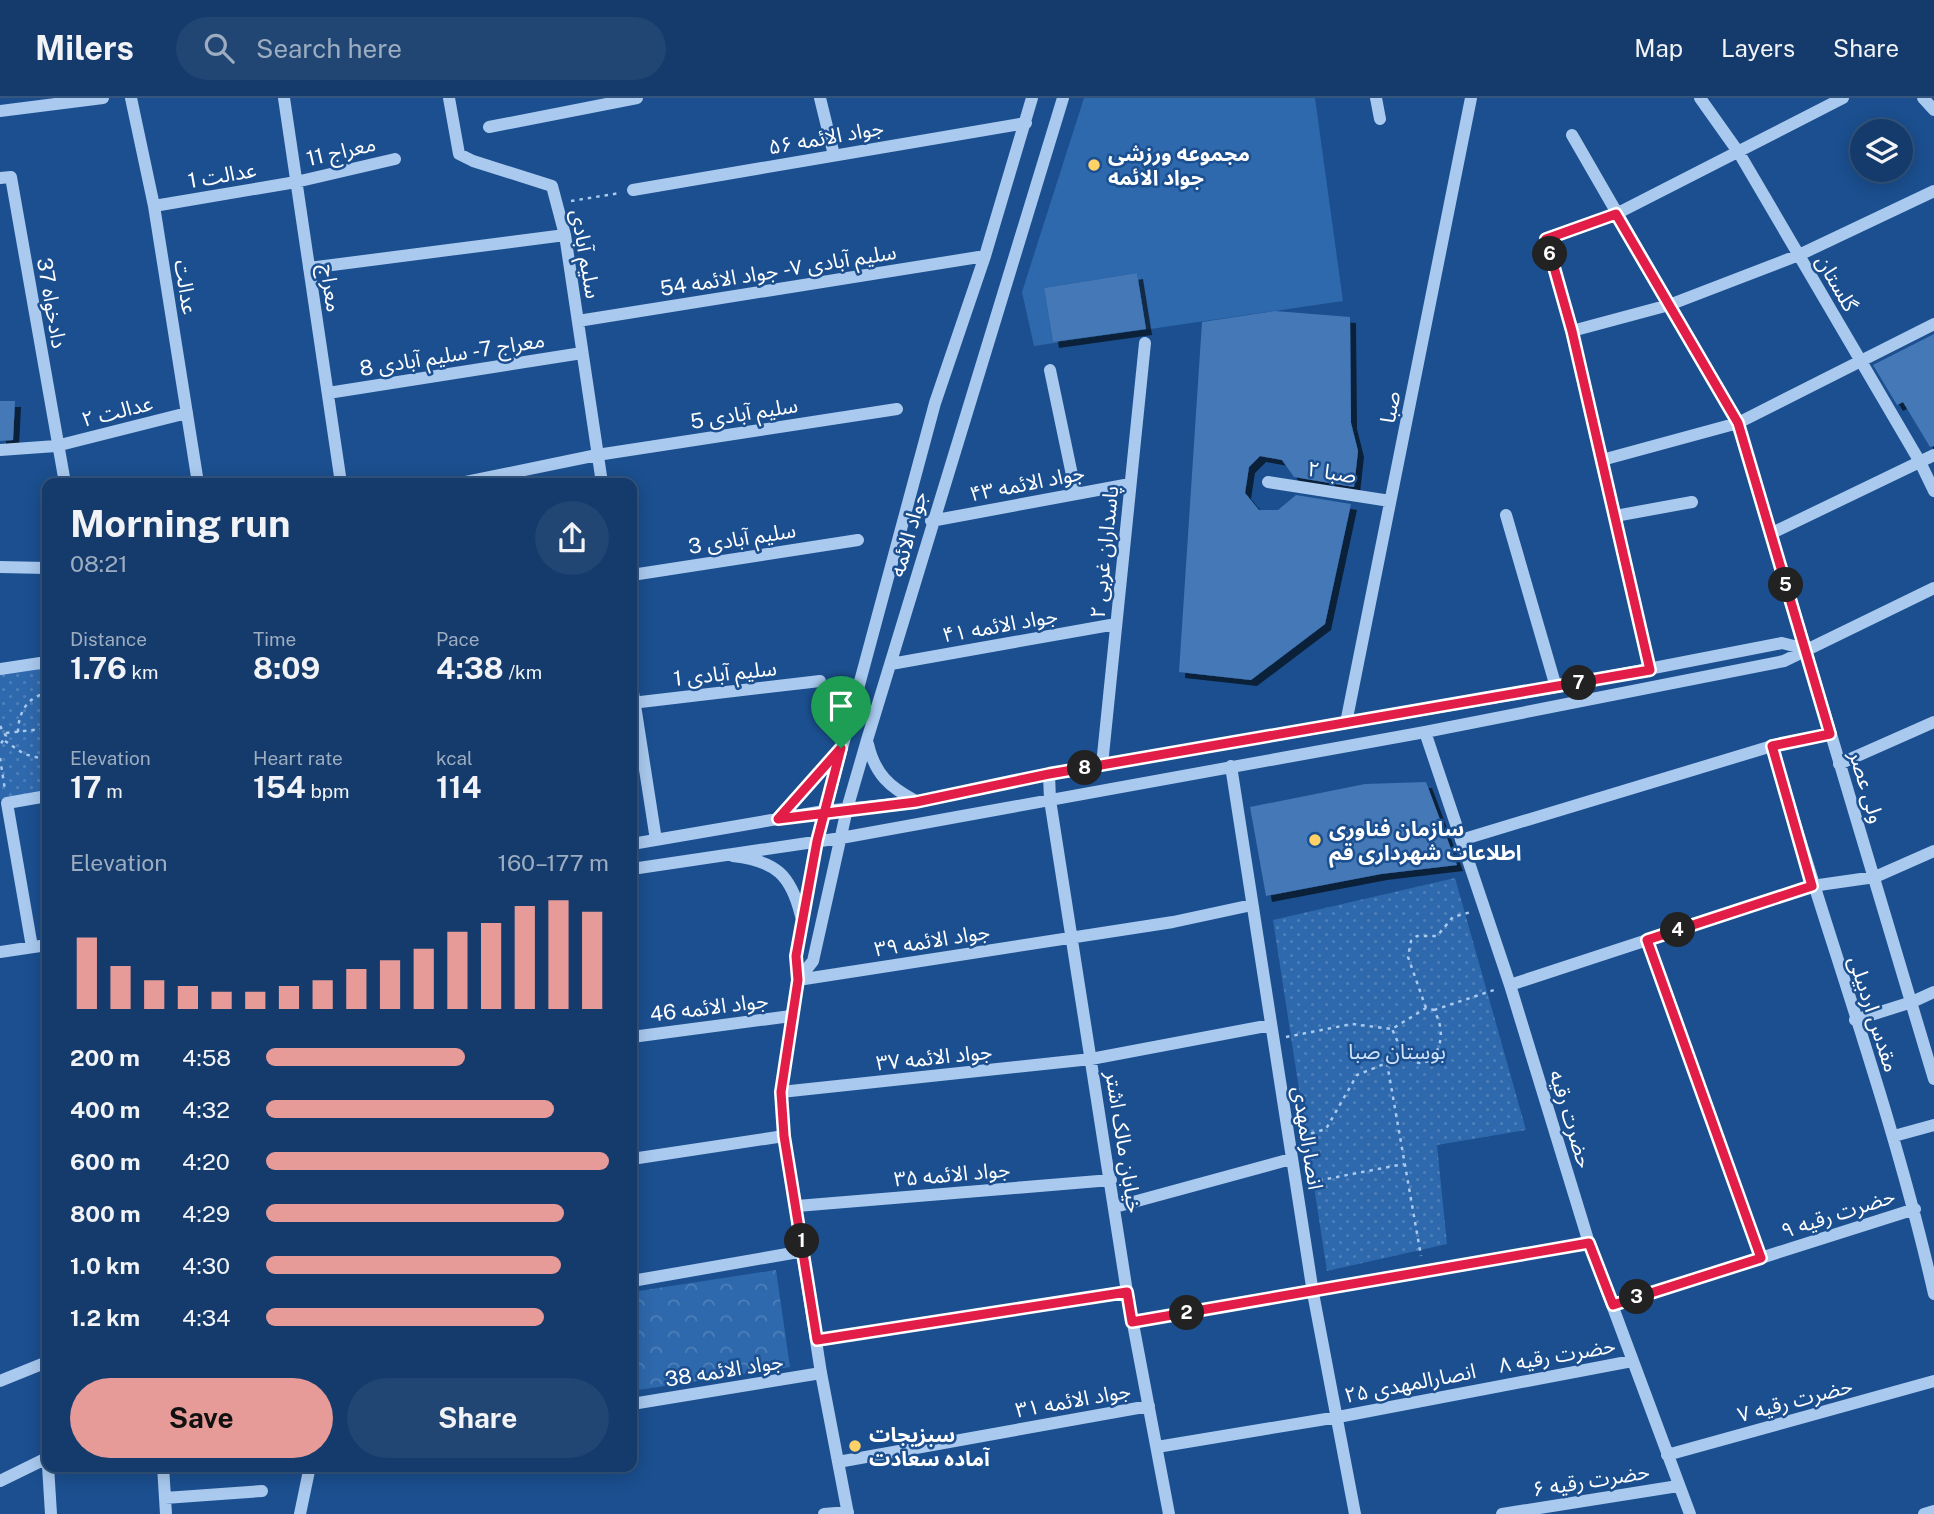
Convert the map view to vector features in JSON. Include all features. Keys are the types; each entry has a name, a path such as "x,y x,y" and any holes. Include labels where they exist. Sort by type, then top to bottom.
{"street":[{"path":"0,111 103,98"},
{"name":"عدالت","path":"131,98 154,206 197,478"},
{"name":"معراج","path":"284,98 340,478"},
{"name":"سلیم آبادی","path":"449,98 459,154 552,186 565,235 601,478"},
{"path":"489,127 637,98"},
{"path":"820,98 834,155"},
{"name":"جواد الائمه","path":"848,1513 821,1373 784,1136 781,1092 790,1016 798,980 796,956 824,811 935,404 985,256 1032,98"},
{"name":"جواد الائمه","path":"798,980 813,961 847,810 867,740 931,521 1063,98"},
{"path":"1376,98 1380,118"},
{"name":"صبا","path":"1346,723 1471,98"},
{"name":"گلستان","path":"1700,98 1739,153 1920,462 1934,491"},
{"path":"1650,670 1572,331 1546,239 1616,214 1843,98"},
{"path":"1923,98 1934,110"},
{"name":"جواد الائمه ۵۶","path":"633,190 1026,122"},
{"name":"ولی عصر","path":"1572,135 1738,423 1934,1079"},
{"name":"معراج 11","path":"296,182 395,159"},
{"name":"دادخواه 37","path":"0,178 11,177 56,446"},
{"name":"عدالت 1","path":"154,206 296,182"},
{"path":"1572,331 1669,305 1799,255 1934,191"},
{"path":"309,268 565,235"},
{"name":"سلیم آبادی ۷ - جواد الائمه 54","path":"578,321 985,256"},
{"path":"1602,460 1738,423 1934,324"},
{"name":"پاسداران غربی ۲","path":"1102,765 1145,343"},
{"name":"معراج 7 - سلیم آبادی 8","path":"328,393 582,353"},
{"path":"1050,370 1076,494"},
{"name":"سلیم آبادی 5","path":"484,478 597,454 897,409"},
{"name":"عدالت ۲","path":"0,450 56,446 187,413"},
{"path":"56,446 64,478"},
{"path":"1770,534 1934,455"},
{"name":"صبا ۲","path":"1268,482 1390,501"},
{"name":"جواد الائمه ۴۳","path":"931,521 1130,484"},
{"path":"1615,516 1692,502"},
{"path":"1506,514 1556,687"},
{"name":"سلیم آبادی 3","path":"637,574 858,540"},
{"path":"0,567 42,568"},
{"path":"637,868 841,838 1425,732 1784,661 1934,588"},
{"name":"جواد الائمه ۴۱","path":"891,664 1116,624"},
{"path":"637,843 824,811 916,802 1049,774 1556,687 1782,643 1806,649"},
{"path":"0,670 42,663"},
{"name":"سلیم آبادی 1","path":"637,703 820,681"},
{"path":"1839,764 1934,722"},
{"path":"637,727 656,840"},
{"name":"حضرت رقیه","path":"1425,732 1510,985 1589,1243 1690,1514"},
{"path":"1461,840 1772,746 1830,734"},
{"path":"867,740 872,763 879,775 892,789 916,802"},
{"name":"مقدس اردبیلی","path":"1772,746 1812,886 1894,1136 1915,1209 1934,1294"},
{"path":"778,819 841,748"},
{"name":"انصارالمهدی","path":"1231,766 1295,1185 1354,1514"},
{"name":"خیابان مالک اشتر","path":"1049,774 1050,800 1127,1292 1169,1514"},
{"path":"32,947 7,803 42,797"},
{"path":"1510,985 1812,886 1875,877 1934,851"},
{"path":"719,855 773,867 795,890 803,924"},
{"name":"جواد الائمه ۳۹","path":"798,980 1071,939 1173,922 1252,905"},
{"path":"1647,940 1761,1258"},
{"path":"0,952 42,946"},
{"path":"1855,1020 1934,992"},
{"name":"جواد الائمه 46","path":"637,1036 790,1016"},
{"name":"جواد الائمه ۳۷","path":"781,1092 1091,1059 1271,1025"},
{"path":"1894,1136 1934,1125"},
{"path":"637,1158 784,1136"},
{"path":"1115,1207 1291,1159"},
{"name":"جواد الائمه ۳۵","path":"797,1206 1111,1180"},
{"name":"حضرت رقیه ۹","path":"1613,1305 1915,1209"},
{"path":"1132,1322 1424,1274 1589,1243"},
{"path":"637,1280 804,1251"},
{"path":"817,1340 1127,1292"},
{"name":"حضرت رقیه ۸","path":"1490,1387 1632,1361"},
{"path":"0,1381 42,1364"},
{"name":"جواد الائمه 38","path":"637,1403 821,1373"},
{"name":"حضرت رقیه ۷","path":"1667,1455 1934,1381"},
{"name":"انصارالمهدی ۲۵","path":"1157,1447 1338,1417 1490,1387"},
{"name":"جواد الائمه ۳۱","path":"838,1462 1149,1406"},
{"path":"0,1481 42,1460"},
{"path":"48,1472 51,1514"},
{"path":"163,1472 166,1514"},
{"path":"300,1514 309,1472"},
{"name":"حضرت رقیه ۶","path":"1506,1513 1678,1486"},
{"path":"165,1498 262,1491"},
{"path":"1924,1514 1934,1511"},
{"path":"824,1514 848,1513"}],"path":[{"path":"558,203 633,190"},
{"path":"18,732 25,706 42,694"},
{"path":"0,726 6,733 5,741 0,745"},
{"path":"6,733 42,729"},
{"path":"5,741 24,754 42,759"},
{"path":"0,758 7,803"},
{"path":"1426,1008 1408,957 1411,941 1417,936 1437,936 1453,918 1484,907"},
{"path":"1273,1039 1352,1024 1392,1029 1426,1008 1434,1010 1510,985"},
{"path":"1392,1029 1404,1056 1419,1063 1431,1061 1439,1051 1442,1032 1434,1010"},
{"path":"1289,1141 1326,1129 1357,1075 1404,1056"},
{"path":"1387,1063 1424,1274"},
{"path":"1295,1185 1404,1164"}],"green space":[{"path":"1084,98 1315,98 1343,301 1034,346 1022,292","holes":["1137,273 1146,329 1053,342 1044,288"]},
{"path":"42,664 42,793 0,800 0,671"},
{"name":"بوستان صبا","path":"1455,878 1526,1130 1437,1145 1447,1244 1327,1271 1273,920"},
{"path":"776,1270 790,1367 637,1390 637,1291"}],"building":[{"path":"1137,273 1146,329 1053,342 1044,288"},
{"path":"1275,311 1350,317 1351,423 1358,451 1354,487 1294,477 1282,460 1260,456 1249,467 1245,493 1259,510 1278,510 1296,495 1351,504 1325,624 1251,680 1179,672 1202,322"},
{"path":"1934,334 1934,446 1930,447 1903,402 1897,405 1873,365"},
{"path":"0,401 15,401 13,440 0,441"},
{"name":"سازمان فناوری اطلاعات شهرداری قم","path":"1426,782 1457,865 1381,874 1266,896 1250,807 1365,784"}],"place":[{"name":"مجموعه ورزشی جواد الائمه","path":"1094,165"},
{"name":"سازمان فناوری اطلاعات شهرداری قم","path":"1315,840"},
{"name":"سبزیجات آماده سعادت","path":"855,1446"}],"route":[{"path":"841,748 819,776 778,819 824,811 916,802 1049,774 1650,670 1572,331 1546,239 1616,214 1738,423 1830,734 1772,746 1812,886 1647,940 1761,1258 1613,1305 1589,1243 1313,1293 1132,1322 1127,1292 817,1340 784,1136 781,1092 790,1016 798,980 796,956 817,841 824,811 841,748"}]}
